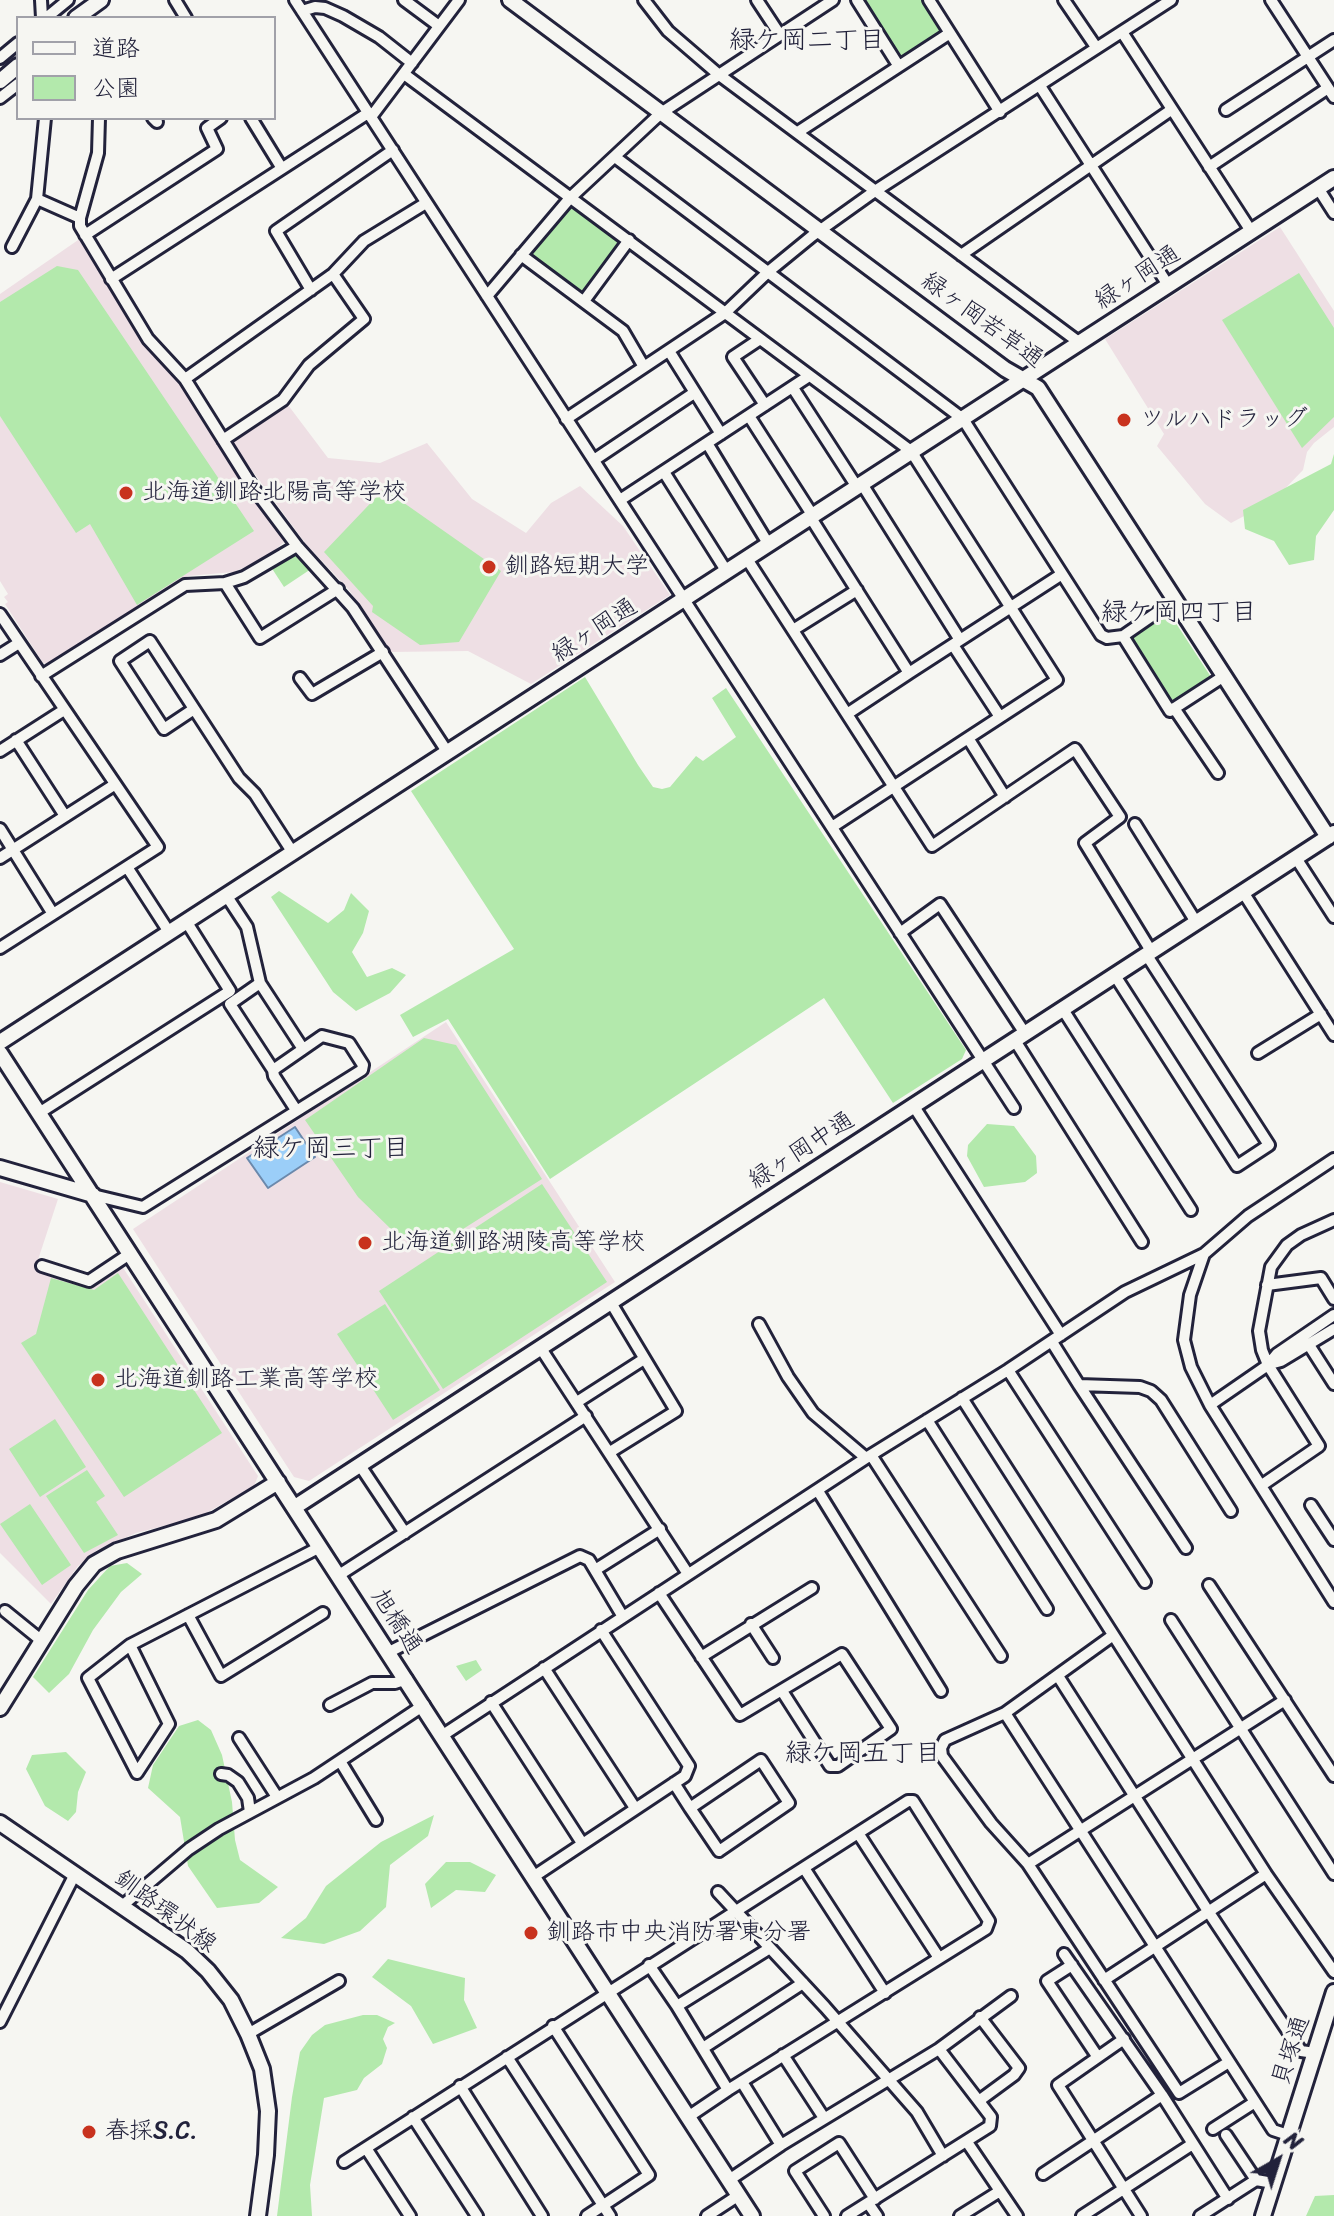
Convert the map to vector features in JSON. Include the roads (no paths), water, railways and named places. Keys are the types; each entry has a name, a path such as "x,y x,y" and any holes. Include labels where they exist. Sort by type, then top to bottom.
{"street":[{"path":"47,16 68,0"},
{"path":"295,0 1014,1108"},
{"path":"404,0 439,26"},
{"path":"111,279 281,167 370,115 459,0"},
{"name":"緑ヶ岡若草通","path":"510,0 1005,369 1038,388 1332,839"},
{"path":"644,0 668,31 718,74 1080,343"},
{"path":"757,0 780,35"},
{"path":"857,0 898,65"},
{"path":"929,0 1000,112"},
{"path":"1064,0 1096,47"},
{"path":"566,419 725,313 819,230 875,191 1171,0"},
{"path":"1209,167 1331,92 1271,0"},
{"path":"487,296 570,198 661,113 830,1"},
{"path":"302,11 325,8 343,16 379,37 412,63"},
{"path":"1122,32 1251,231"},
{"path":"798,132 950,33"},
{"path":"1226,110 1334,40"},
{"path":"0,58 16,45"},
{"path":"0,81 16,68"},
{"path":"404,74 911,451 1057,680 832,827"},
{"path":"0,98 16,86"},
{"path":"1040,86 1168,285"},
{"path":"961,255 1171,110"},
{"path":"12,247 37,199 45,120"},
{"path":"99,120 98,153 80,226 148,339 185,379 252,486 297,546 338,589 448,753"},
{"path":"85,235 217,149 207,128 218,120"},
{"path":"252,120 281,167"},
{"path":"311,290 276,231 393,150"},
{"path":"615,157 963,419 1101,635 1107,638 1123,636 1175,600"},
{"name":"緑ヶ岡通","path":"0,1042 1334,178"},
{"path":"1318,188 1334,213"},
{"path":"37,199 80,218"},
{"path":"185,379 333,274 364,241 426,203"},
{"path":"584,301 629,240"},
{"path":"521,255 623,331 644,367"},
{"path":"223,440 283,400 309,365 364,319 333,274"},
{"path":"760,339 733,357 765,405"},
{"path":"669,351 721,434"},
{"path":"620,500 809,376"},
{"path":"793,388 859,486 1000,717"},
{"path":"594,460 694,393"},
{"path":"749,416 909,673"},
{"path":"707,443 769,545"},
{"path":"664,472 727,572"},
{"path":"41,676 185,585 225,583 244,577 297,546"},
{"path":"747,559 932,846 1075,749 1120,817 1085,843 1149,953 1269,1145 1237,1166 1114,974"},
{"path":"847,714 1062,574"},
{"path":"225,583 260,638 338,589"},
{"path":"793,630 857,590"},
{"path":"0,614 158,847 0,948"},
{"path":"1123,636 1170,711 1224,676"},
{"path":"194,709 164,729 120,661 150,641 239,778 255,794 293,853"},
{"path":"0,655 19,643"},
{"path":"300,678 312,694 383,652"},
{"path":"1174,708 1218,773"},
{"path":"0,751 64,710"},
{"path":"968,738 1005,797"},
{"path":"16,740 65,816"},
{"path":"0,858 114,785"},
{"path":"1135,824 1196,922"},
{"path":"0,829 53,914"},
{"name":"緑ヶ岡中通","path":"295,1507 1114,974 1296,858 1332,839"},
{"path":"1296,858 1334,917"},
{"path":"127,867 169,932"},
{"path":"1243,892 1334,1035"},
{"path":"226,895 247,927 260,983 303,1049"},
{"path":"900,933 940,904 1142,1242"},
{"path":"39,1113 230,991 186,921"},
{"path":"260,983 230,1004 296,1110"},
{"path":"1062,1008 1191,1210"},
{"path":"1258,1053 1321,1014"},
{"path":"0,1168 143,1207 362,1070 363,1065 349,1043 322,1036 273,1070"},
{"name":"旭橋通","path":"0,1053 752,2216"},
{"path":"913,1105 1056,1339 1079,1385 1186,1548"},
{"path":"443,1735 1125,1292 1204,1254 1248,1216 1334,1159"},
{"path":"1262,1485 1319,1446 1268,1365 1262,1350 1259,1331 1271,1267 1287,1245 1334,1220"},
{"path":"42,1266 89,1281 131,1253"},
{"path":"1204,1254 1190,1295 1184,1340 1191,1367 1210,1405 1334,1602"},
{"path":"1267,1285 1321,1278 1334,1299"},
{"path":"610,1301 676,1411 610,1452"},
{"path":"1210,1405 1334,1315"},
{"path":"759,1324 788,1377 813,1413 869,1456 1001,1656"},
{"path":"1268,1365 1281,1361 1334,1329"},
{"path":"1309,1345 1334,1384"},
{"path":"540,1347 688,1574"},
{"path":"577,1402 644,1359"},
{"path":"1008,1370 1145,1582"},
{"path":"1079,1385 1140,1387 1151,1391 1161,1400 1231,1511"},
{"path":"962,1398 1266,1874 1334,1972"},
{"path":"339,1575 586,1416"},
{"path":"927,1420 1047,1609"},
{"path":"359,1464 405,1533"},
{"path":"3,1698 86,1573 104,1557 216,1520 278,1482"},
{"path":"818,1491 941,1691"},
{"path":"1311,1505 1334,1540"},
{"path":"595,1570 660,1529"},
{"path":"130,1645 169,1724 137,1773 88,1678 130,1645 320,1547"},
{"path":"389,1652 580,1556 589,1560 623,1617"},
{"path":"1209,1585 1334,1776"},
{"path":"701,1657 812,1588"},
{"path":"659,1593 740,1715 842,1654 891,1729 838,1766 830,1766 782,1691"},
{"path":"5,1611 42,1641"},
{"path":"188,1615 221,1676 323,1613"},
{"path":"1171,1620 1334,1874"},
{"path":"751,1624 773,1658"},
{"path":"533,1877 685,1776 689,1766 601,1630"},
{"path":"1112,1636 1005,1713 945,1740 941,1748 942,1756 991,1823 1028,1864 1179,2093 1229,2062"},
{"path":"544,1668 635,1808"},
{"path":"1058,1676 1301,2051 1315,2053"},
{"path":"330,1705 372,1683 395,1683 407,1679"},
{"path":"1028,1864 1285,1700"},
{"path":"491,1702 582,1843"},
{"path":"122,1906 189,1849 340,1761 424,1705"},
{"path":"1005,1713 1273,2130 1288,2135"},
{"path":"239,1738 277,1797"},
{"path":"674,1783 690,1808 719,1851 789,1803 761,1760 690,1808"},
{"path":"340,1761 376,1820"},
{"path":"221,1774 238,1782 248,1798 250,1812"},
{"path":"344,2162 649,1965 908,1801 913,1801 989,1921 986,1929 688,2117"},
{"name":"釧路環状線","path":"0,1823 187,1951 231,2000 262,2069 268,2111 258,2216"},
{"path":"858,1833 939,1958"},
{"path":"804,1868 885,1993"},
{"path":"0,2022 75,1874"},
{"path":"1104,1980 1266,1874"},
{"path":"718,1892 839,2022 917,2112 943,2156"},
{"path":"677,2006 770,1948"},
{"path":"1064,1954 1162,2095 1228,2199"},
{"path":"649,1965 728,2090"},
{"path":"1072,1965 1047,1981 1097,2056"},
{"path":"248,2034 339,1981"},
{"path":"703,2048 803,1983"},
{"name":"貝塚通","path":"1263,2216 1334,1992"},
{"path":"729,2180 939,2049 1011,1996"},
{"path":"980,2017 1019,2068 980,2100"},
{"path":"553,2026 649,2175 607,2211 587,2216"},
{"path":"1124,2039 1058,2085 1141,2216"},
{"path":"847,2216 990,2126 991,2117 980,2100 939,2049"},
{"path":"783,2055 824,2118"},
{"path":"507,2057 607,2211"},
{"path":"742,2082 781,2145"},
{"path":"460,2086 542,2216"},
{"path":"1043,2174 1162,2095"},
{"path":"1213,2129 1255,2102"},
{"path":"413,2117 477,2216"},
{"path":"1226,2135 1256,2180"},
{"path":"967,2142 1017,2216"},
{"path":"824,2216 795,2171 839,2143 872,2201 877,2216"},
{"path":"1082,2216 1191,2145"},
{"path":"366,2148 410,2216"},
{"path":"1200,2216 1256,2180 1273,2183"},
{"path":"960,2216 1000,2191"},
{"path":"707,2216 739,2195"}],"water":[{"path":"295,1127 315,1157 268,1188 247,1158"}],"place":[{"name":"ツルハドラッグ","path":"1124,420"},
{"name":"北海道釧路北陽高等学校","path":"126,493"},
{"name":"釧路短期大学","path":"489,567"},
{"name":"北海道釧路湖陵高等学校","path":"365,1243"},
{"name":"北海道釧路工業高等学校","path":"98,1380"},
{"name":"釧路市中央消防署東分署","path":"531,1933"},
{"name":"春採S.C.","path":"89,2132"}],"district":[{"name":"緑ケ岡二丁目","path":"807,41"},
{"name":"緑ケ岡四丁目","path":"1179,613"},
{"name":"緑ケ岡三丁目","path":"331,1149"},
{"name":"緑ケ岡五丁目","path":"863,1754"}]}
